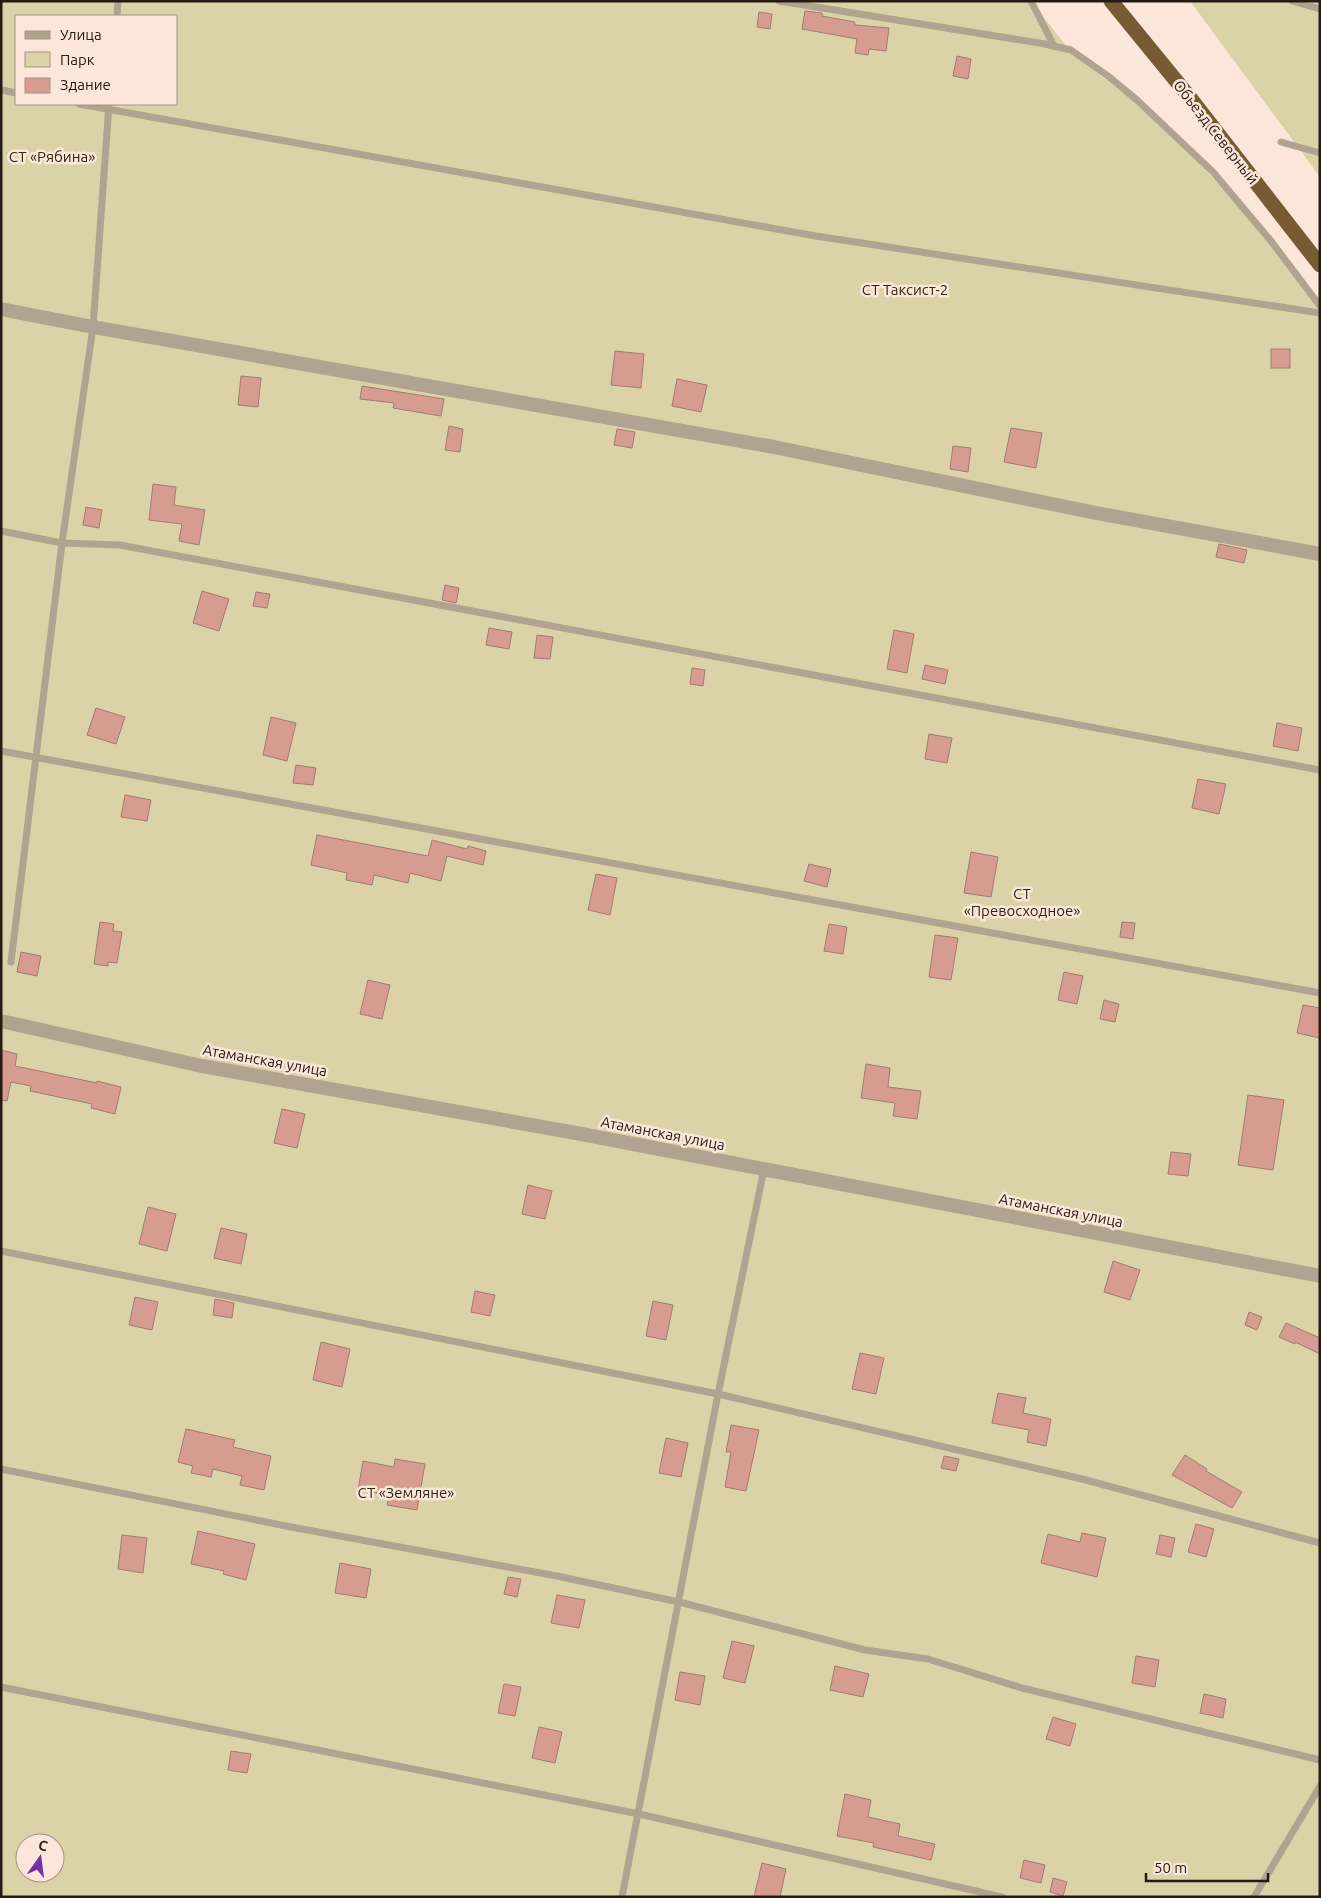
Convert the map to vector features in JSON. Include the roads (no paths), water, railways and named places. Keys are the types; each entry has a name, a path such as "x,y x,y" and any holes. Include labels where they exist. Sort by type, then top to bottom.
{"highway":[{"name":"Обьезд Северный","path":"1111,1 1192,99 1320,265"}],"street":[{"path":"1,309 774,447 1096,513 1320,554"},
{"name":"Атаманская улица","path":"1,1021 202,1066 576,1133 1320,1276"}],"lane":[{"path":"117,15 118,1"},
{"path":"779,1 1071,50 1108,76 1137,100 1213,172 1271,241 1320,306"},
{"path":"1031,1 1054,46"},
{"path":"1292,1 1320,9"},
{"path":"1,90 15,93"},
{"path":"94,105 109,106 816,236 1320,313"},
{"path":"11,962 62,543 93,326 109,106"},
{"path":"1281,142 1320,153"},
{"path":"1,531 62,543 120,545 1320,770"},
{"path":"1,751 1320,993"},
{"path":"622,1897 718,1394 764,1169"},
{"path":"1,1251 718,1394 1082,1479 1320,1543"},
{"path":"1,1469 273,1523 548,1574 679,1602 865,1650 928,1659 1022,1688 1320,1760"},
{"path":"1,1687 639,1814 1002,1897"},
{"path":"1254,1897 1320,1786"}],"park label":[{"name":"СТ «Рябина»","path":"52,156"},
{"name":"СТ Таксист-2","path":"905,289"},
{"name":"СТ «Превосходное»","path":"1022,902"},
{"name":"СТ «Земляне»","path":"406,1492"}]}
